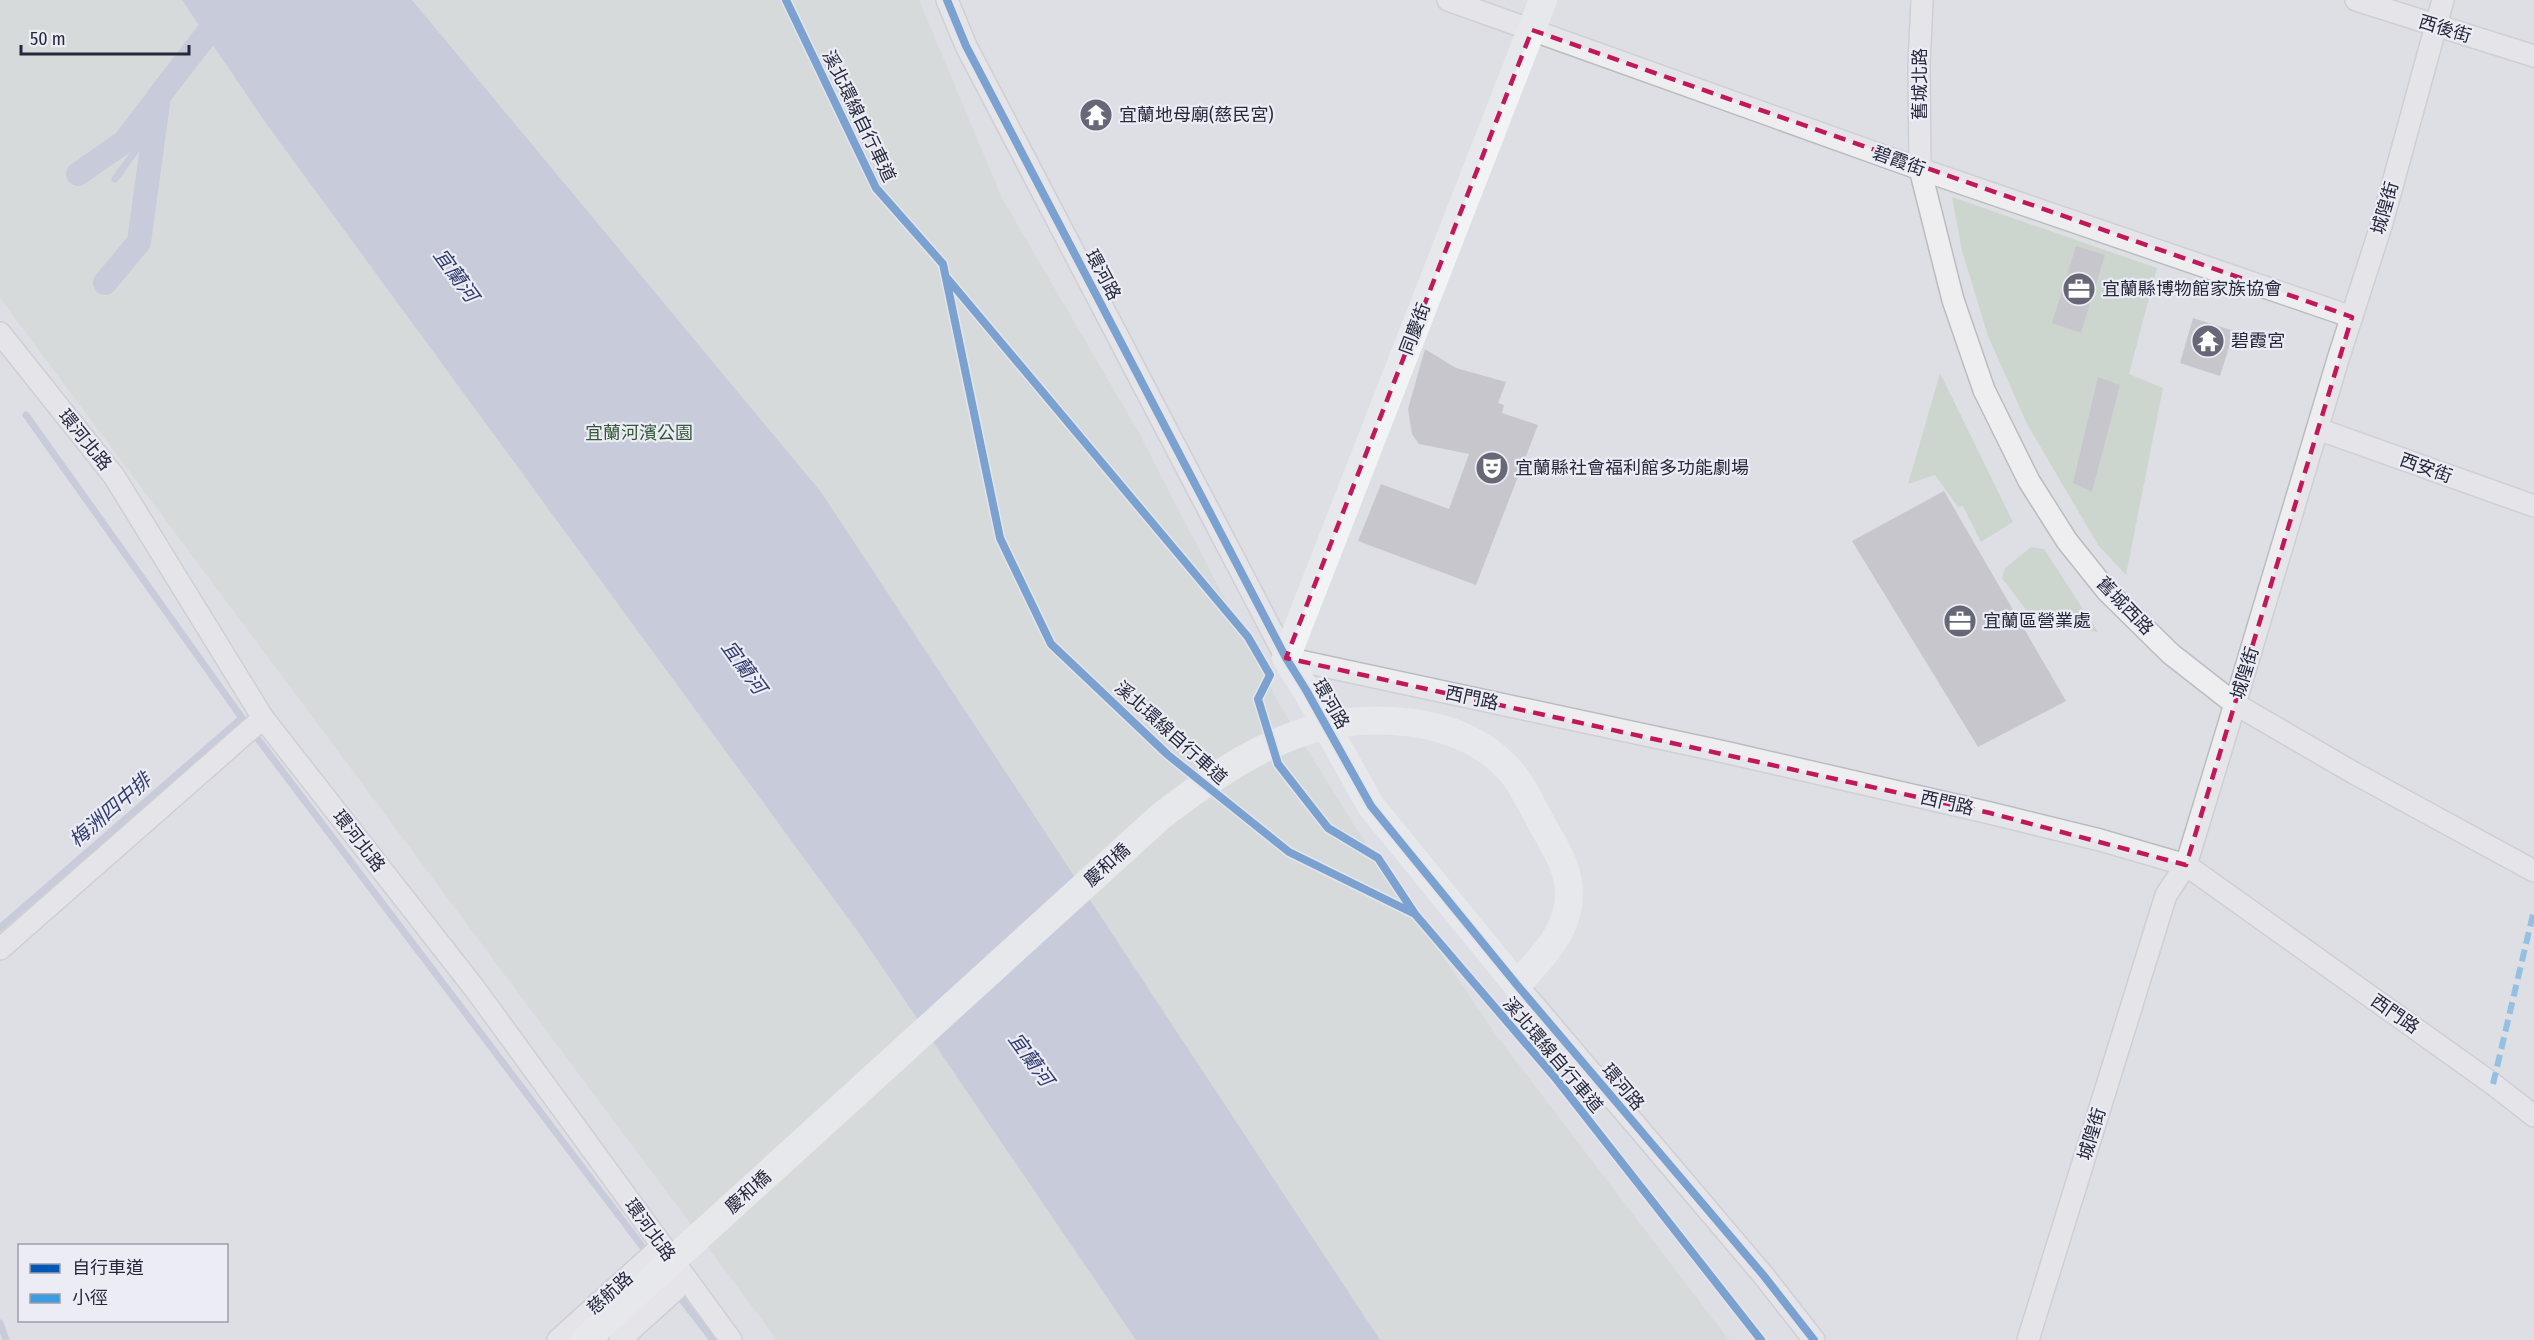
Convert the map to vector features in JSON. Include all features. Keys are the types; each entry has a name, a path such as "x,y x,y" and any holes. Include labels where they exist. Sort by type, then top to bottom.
{"street":[{"name":"環河路","path":"946,0 966,46 1286,658 1371,806 1517,985 1764,1276 1814,1340"},
{"name":"碧霞街","path":"1448,0 1920,169 2352,317"},
{"name":"同慶街","path":"1286,658 1543,0"},
{"name":"舊城北路","path":"1920,169 1919,66 1922,0"},
{"name":"西後街","path":"2356,0 2534,56"},
{"name":"城隍街","path":"2028,1340 2166,895 2186,865 2382,223 2443,0"},
{"name":"舊城西路","path":"1920,169 1953,300 1984,390 2029,481 2067,541 2107,591 2171,654 2235,704 2354,773 2534,871"},
{"name":"環河北路","path":"0,333 114,476 264,718 476,989 731,1340"},
{"name":"西安街","path":"2318,429 2534,506"},
{"name":"西門路","path":"1286,658 1729,753 1990,813 2100,840 2186,865 2493,1084 2534,1116"},
{"path":"0,949 264,718"},
{"name":"慶和橋","path":"585,1340 1161,816 1223,772 1288,738 1341,723 1415,722 1454,732 1481,747 1504,765 1516,778 1564,862 1569,888 1568,906 1563,926 1555,941 1517,985"},
{"name":"慈航路","path":"558,1340 662,1246"},
{"path":"620,1340 686,1280"}],"highlighted area":[{"path":"1532,30 2352,317 2186,865 1990,813 1286,658"}],"green space":[{"name":"宜蘭河濱公園","path":"0,0 919,0 1002,198 1138,431 1278,702 1354,825 1497,1036 1729,1340 777,1340 0,298"},
{"path":"1952,197 2157,268 2129,374 2163,388 2126,575 2098,545 2027,424 1988,336 1962,251"},
{"path":"1940,373 2013,522 1981,542 1963,506 1958,507 1935,475 1908,484"},
{"path":"2031,547 2044,549 2098,632 2037,624 2002,578 2005,568"}],"water":[{"name":"宜蘭河","path":"182,0 412,0 821,492 1380,1340 1136,1340 861,936 268,126"}],"building":[{"name":"宜蘭縣博物館家族協會","path":"2076,246 2105,255 2081,333 2052,323"},
{"name":"碧霞宮","path":"2193,318 2234,331 2220,376 2180,363"},
{"name":"宜蘭縣社會福利館多功能劇場","path":"1425,349 1456,368 1506,382 1498,403 1504,405 1502,413 1538,425 1476,585 1358,541 1381,484 1449,509 1469,454 1419,444 1412,434 1408,409"},
{"path":"2098,377 2120,385 2092,492 2073,483"},
{"name":"宜蘭區營業處","path":"1944,491 2066,701 1978,747 1852,541"}],"waterway":[{"path":"105,283 139,242 159,96 233,0"},
{"path":"115,179 136,150 159,96"},
{"path":"78,174 124,142 158,98"},
{"path":"26,415 242,718 648,1254"},
{"name":"梅洲四中排","path":"0,928 242,718"},
{"path":"676,1292 713,1340"},
{"name":"梅洲四中排","path":"0,1323 6,1340"}],"marked path":[{"path":"2493,1084 2534,910"}],"cycle path":[{"name":"溪北環線自行車道","path":"786,0 876,188 943,264 1000,538 1051,644 1168,755 1289,852 1415,914 1557,1080 1761,1340"},
{"name":"溪北環線自行車道","path":"947,0 966,46 1286,658 1371,806 1517,985 1764,1276 1814,1340"},
{"path":"947,278 1248,637 1270,675 1258,699 1278,764 1328,828 1378,858 1415,914"}],"place":[{"name":"宜蘭地母廟(慈民宮)","path":"1096,115"},
{"name":"宜蘭縣博物館家族協會","path":"2079,289"},
{"name":"碧霞宮","path":"2208,341"},
{"name":"宜蘭縣社會福利館多功能劇場","path":"1492,468"},
{"name":"宜蘭區營業處","path":"1960,621"}]}
